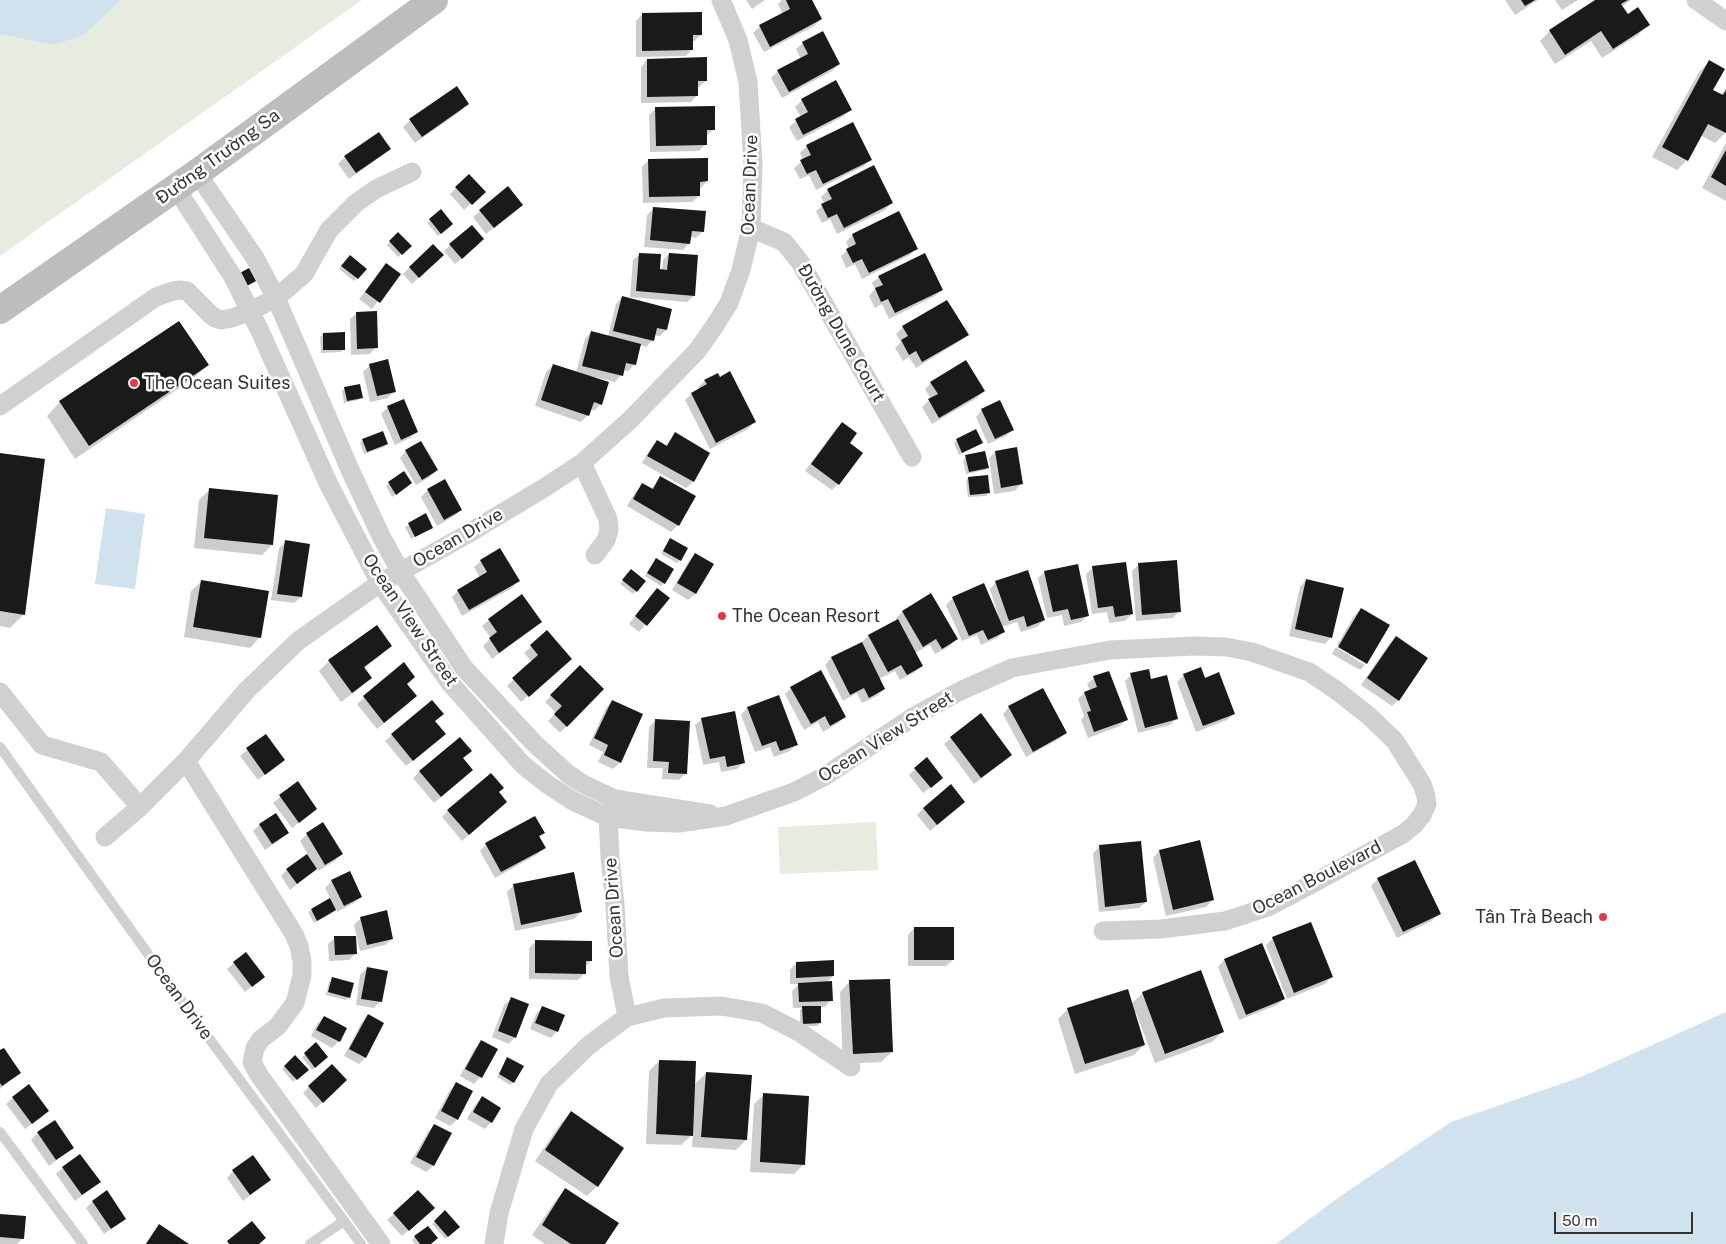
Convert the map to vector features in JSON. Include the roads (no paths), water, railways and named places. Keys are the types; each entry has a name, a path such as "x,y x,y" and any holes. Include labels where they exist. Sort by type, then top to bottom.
{"main road":[{"name":"Đường Trường Sa","path":"0,310 186,180 434,0"}],"street":[{"name":"Ocean Drive","path":"105,837 140,807 186,761 247,690 298,642 380,583 488,522 582,463 630,420 697,351 714,327 732,294 741,270 751,228 753,164 748,82 738,40 721,0"},
{"path":"1696,0 1726,22"},
{"path":"0,406 156,297 173,291 186,291 210,314 221,320 232,318 276,298 304,274 329,230 356,203 376,189 412,172"},
{"name":"Ocean View Street","path":"186,180 256,258 276,298 351,472 381,536 400,571 464,668 535,744 582,784 615,799 726,816"},
{"name":"Ocean View Street","path":"186,180 250,310 328,485 380,583 450,683 524,765 547,784 573,801 608,817 646,822 679,823 726,816 794,792 825,776 913,717 960,691 1012,668 1110,650 1194,646 1252,652 1308,672 1329,685 1369,716 1394,741 1422,784 1426,796 1426,804"},
{"name":"Đường Dune Court","path":"751,228 784,242 800,262 912,457"},
{"path":"582,463 608,520 609,530 606,540 595,555"},
{"path":"0,692 42,745 102,762 140,807"},
{"path":"186,761 294,934 299,946 302,975 295,1003 277,1027 261,1039 255,1048 252,1062 259,1075 313,1149 352,1217"},
{"name":"Ocean Drive","path":"615,799 608,817 619,976 627,1017"},
{"name":"Ocean Boulevard","path":"1102,932 1161,929 1225,921 1268,907 1310,886 1403,834 1418,820 1426,804"},
{"path":"494,1244 499,1213 524,1129 549,1084 589,1045 627,1017 664,1008 721,1006 762,1013 799,1032 851,1067"},
{"name":"Ocean Drive","path":"352,1217 381,1244"}],"lane":[{"name":"Ocean Drive","path":"0,747 192,1015 352,1217 361,1244"},
{"path":"0,1132 82,1244"},
{"path":"310,1244 352,1217"}],"water":[{"path":"0,0 120,0 85,34 54,45 0,34"},
{"path":"106,508 145,514 135,589 95,584"},
{"path":"1726,1012 1726,1244 1276,1244 1342,1195 1451,1122 1581,1077"}],"place":[{"name":"The Ocean Suites","path":"134,383"},
{"name":"The Ocean Resort","path":"722,616"},
{"name":"Tân Trà Beach","path":"1603,917"}]}
